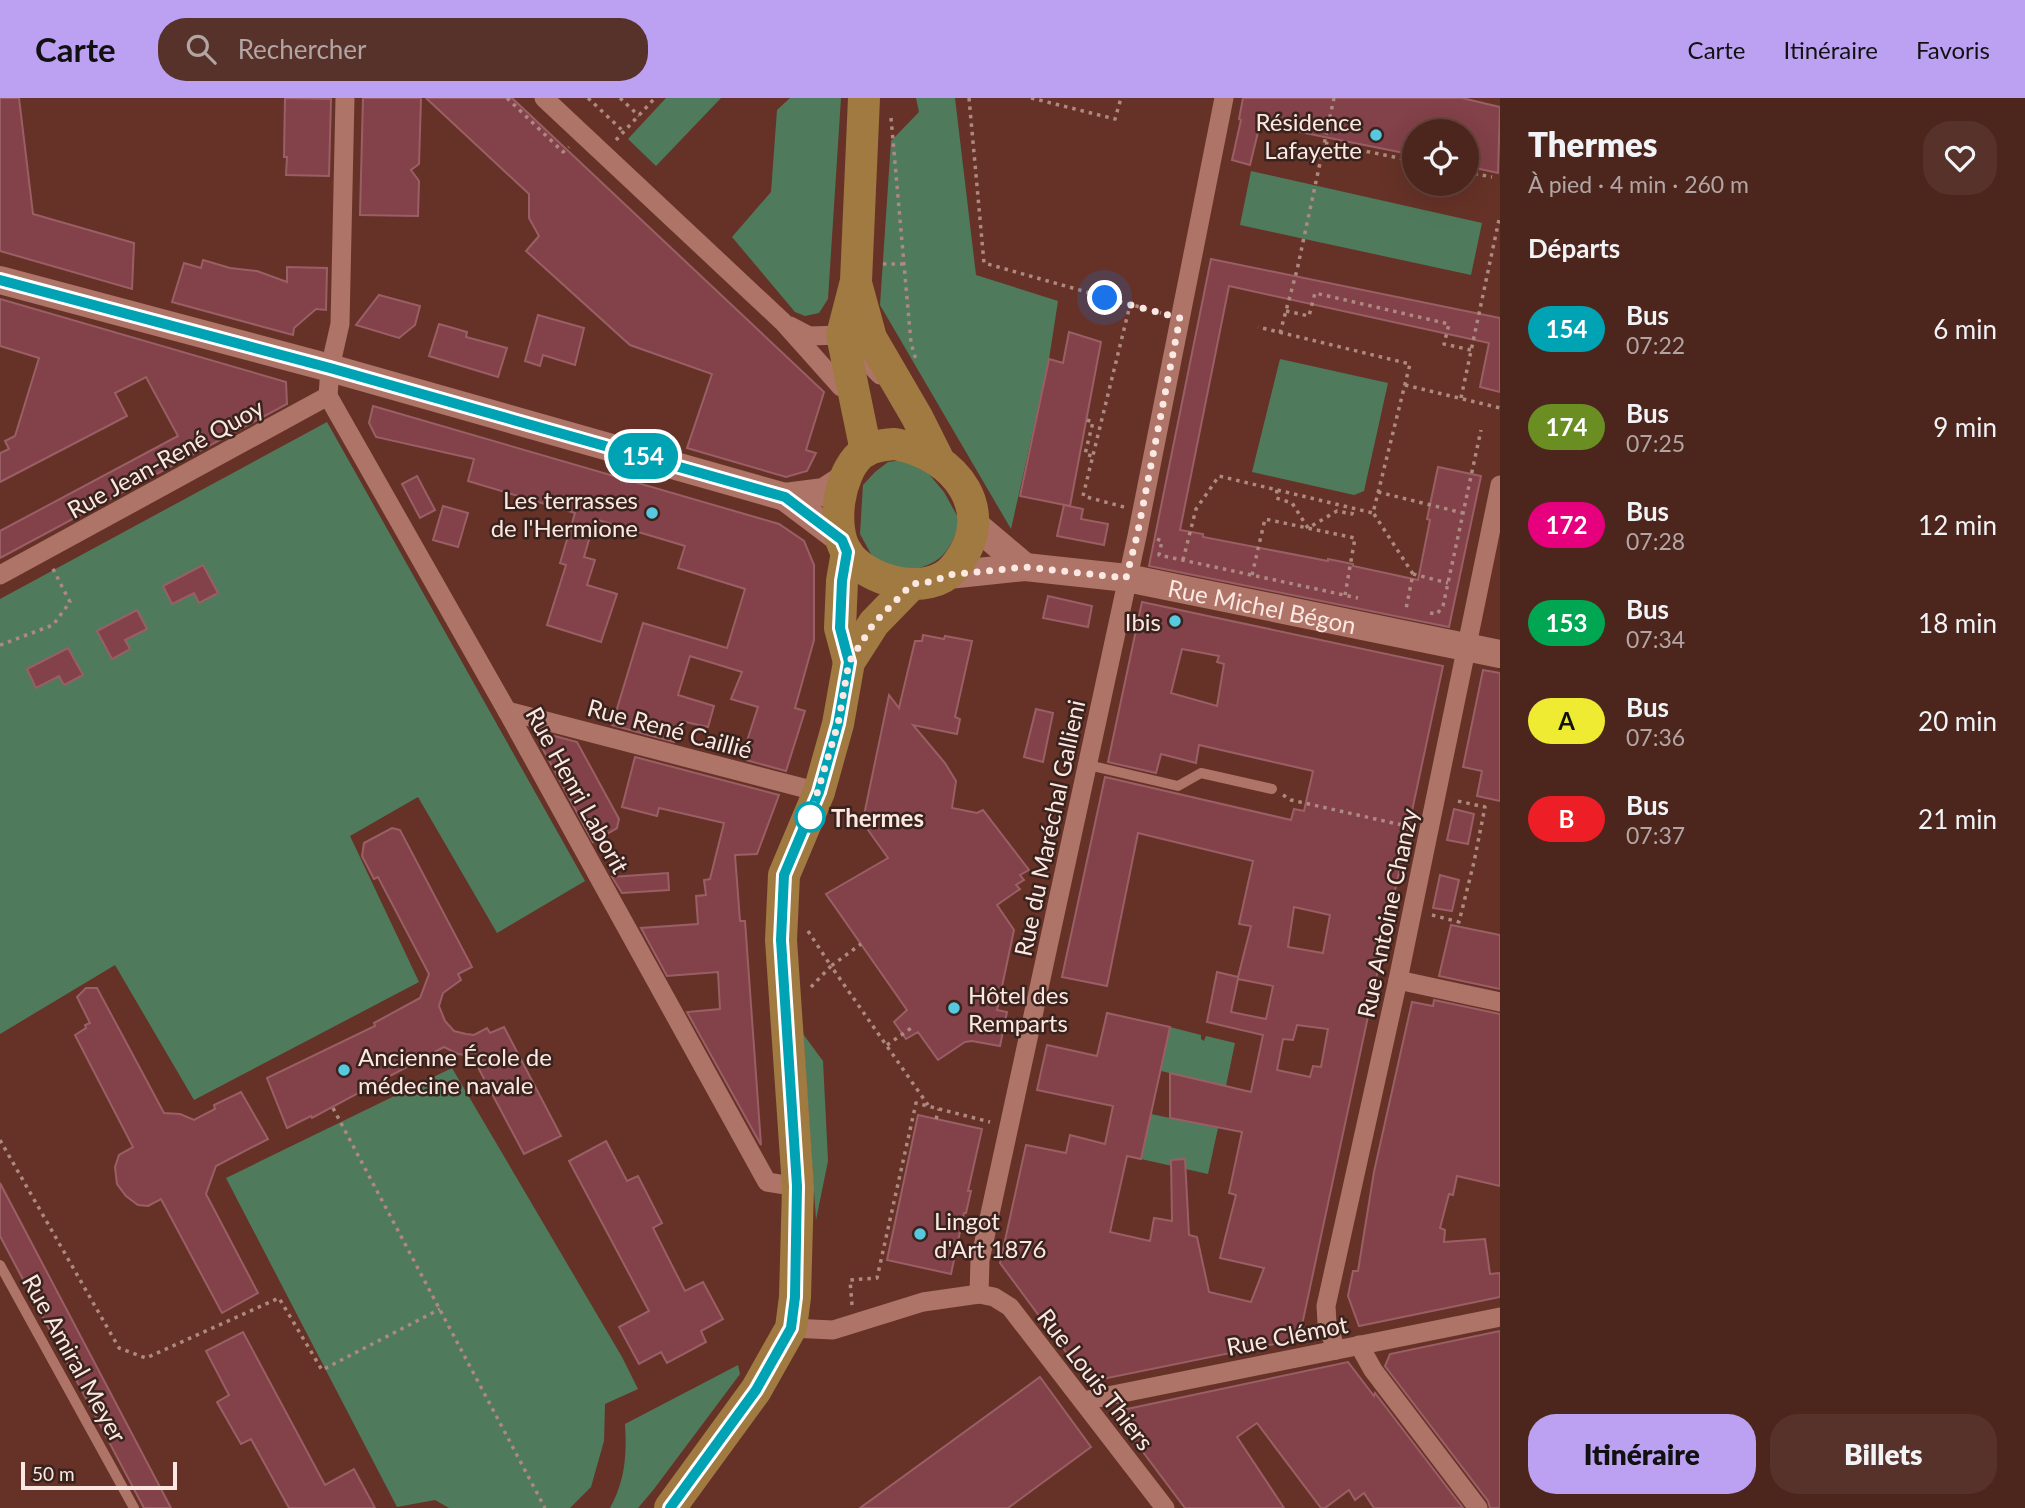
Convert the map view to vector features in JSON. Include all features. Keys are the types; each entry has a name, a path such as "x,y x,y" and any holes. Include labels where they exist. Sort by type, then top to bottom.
{"main road":[{"path":"866,450 842,335 856,281 877,105"},
{"path":"844,546 873,575 912,584 935,581 948,575 962,557 971,541 974,524 968,495 938,459 918,417 871,338 856,281"},
{"path":"849,662 840,628 844,546 840,500 850,466 866,450 895,444 938,459"},
{"path":"670,1508 756,1390 791,1328 795,1297 797,1186 781,940 784,875 819,792 838,724 849,662 874,623 912,584"}],"street":[{"path":"328,396 330,368 340,324 345,98"},
{"path":"544,98 783,322 841,387 852,388"},
{"name":"Rue du Maréchal Gallieni","path":"979,1294 980,1260 1142,512 1224,98"},
{"path":"0,280 330,368 785,497 824,492 845,479"},
{"path":"783,322 809,336 842,335 918,417"},
{"name":"Rue Jean-René Quoy","path":"0,575 328,396"},
{"name":"Rue Henri Laborit","path":"328,396 507,711 766,1182 797,1186"},
{"name":"Rue Antoine Chanzy","path":"1336,1350 1326,1323 1326,1306 1398,980 1500,485"},
{"path":"785,497 844,546"},
{"path":"974,524 1025,567"},
{"name":"Rue Michel Bégon","path":"948,575 1025,567 1126,578 1500,654"},
{"name":"Rue René Caillié","path":"507,711 819,792"},
{"path":"1398,980 1500,1002"},
{"path":"791,1328 833,1330 923,1302 979,1294"},
{"name":"Rue Louis Thiers","path":"979,1294 995,1297 1010,1307 1165,1508"},
{"name":"Rue Clémot","path":"1083,1401 1500,1317"},
{"path":"1359,1345 1373,1370 1478,1508"}],"lane":[{"path":"1088,765 1178,786 1201,773 1272,789"},
{"name":"Rue Amiral Meyer","path":"0,1265 134,1508"}],"path":[{"path":"507,98 563,152 566,150"},
{"path":"588,98 624,132 656,98"},
{"path":"620,98 639,116"},
{"path":"969,98 984,263 1180,318"},
{"path":"1031,98 1115,119 1121,98"},
{"path":"1280,333 1334,98"},
{"path":"877,105 917,363"},
{"path":"1325,143 1402,159"},
{"path":"1479,174 1492,177"},
{"path":"1461,398 1500,215"},
{"path":"1286,311 1309,316 1315,293 1449,324 1444,344 1471,350"},
{"path":"1129,305 1083,496 1142,512"},
{"path":"1258,327 1410,364 1373,513"},
{"path":"1405,385 1500,408"},
{"path":"1087,421 1100,424"},
{"path":"1093,422 1085,454 1093,456"},
{"path":"1425,613 1437,614 1443,606 1480,430"},
{"path":"1183,560 1196,509 1219,476 1373,513 1413,575 1448,583"},
{"path":"1277,490 1276,498 1292,503 1308,528"},
{"path":"1378,492 1463,513"},
{"path":"1308,528 1337,511 1352,514 1353,509"},
{"path":"1251,584 1265,519 1355,538 1345,595"},
{"path":"1162,541 1159,555 1369,600"},
{"path":"0,645 53,625 69,602 45,552"},
{"path":"1406,608 1413,575"},
{"path":"1394,606 1416,611"},
{"path":"1272,789 1291,800 1429,831"},
{"path":"1412,910 1459,922 1474,862 1485,807 1436,796"},
{"path":"802,921 930,1107"},
{"path":"784,997 803,995 831,966 861,944"},
{"path":"887,1045 914,1026"},
{"path":"853,1325 850,1280 877,1278 900,1189 916,1103 1009,1126"},
{"path":"333,1108 545,1508"},
{"path":"936,1119 939,1109"},
{"path":"0,1140 120,1348 137,1355 146,1358 279,1298 322,1370 440,1309"}],"green space":[{"path":"666,98 721,98 656,166 628,139"},
{"path":"790,98 841,98 828,299 819,313 805,316 795,312 732,237 771,192 777,110"},
{"path":"916,98 955,98 976,275 1058,301 1049,359 1011,529 880,305 891,141 919,112"},
{"path":"1251,171 1482,223 1471,275 1240,225"},
{"path":"1280,359 1388,383 1364,491 1354,495 1252,472"},
{"path":"327,422 585,881 497,933 418,797 350,836 419,982 194,1100 115,965 0,1034 0,599"},
{"path":"903,460 928,473 944,492 960,521 951,544 939,558 923,567 899,573 872,556 860,534 863,485 888,462"},
{"path":"1170,1027 1201,1035 1204,1041 1206,1036 1235,1043 1226,1086 1161,1071"},
{"path":"803,1034 823,1061 828,1161 816,1220"},
{"path":"452,1068 622,1357 638,1389 605,1404 604,1441 591,1487 570,1508 449,1508 435,1500 397,1507 226,1178"},
{"path":"1151,1114 1218,1128 1208,1174 1141,1159"},
{"path":"738,1365 740,1374 638,1508 610,1508 624,1468 625,1424"}],"building":[{"path":"0,98 19,98 33,214 134,243 132,289 0,251"},
{"path":"285,98 331,99 329,176 286,175"},
{"path":"363,98 421,98 419,164 411,170 419,181 418,216 360,215"},
{"path":"426,98 512,98 824,392 806,450 816,453 807,471 786,477 687,448 712,374 630,345 526,251 539,236 529,218 529,194"},
{"path":"1243,98 1462,98 1500,107 1498,173 1479,169 1479,119 1402,119 1402,153 1260,124 1250,165 1232,160 1241,120"},
{"path":"1211,259 1500,318 1500,392 1480,387 1489,343 1229,286 1180,530 1203,534 1203,537 1353,564 1418,580 1438,467 1481,476 1449,627 1149,566"},
{"path":"203,260 230,268 257,271 287,282 287,267 327,268 326,310 316,309 294,328 293,335 172,302 184,263 201,268"},
{"path":"379,295 420,306 415,325 399,338 356,325"},
{"path":"0,299 286,382 287,404 0,558 0,531 178,436 146,377 115,393 127,416 0,482 0,453 9,449 5,441 15,436 39,358 0,346"},
{"path":"538,315 584,328 575,365 543,355 540,366 525,361"},
{"path":"439,324 467,332 466,337 507,348 498,377 429,356"},
{"path":"1069,332 1101,342 1070,506 1020,496 1049,359 1063,363"},
{"path":"373,406 779,524 804,541 814,565 814,640 795,708 805,711 786,771 746,760 751,742 747,741 758,707 731,699 742,672 690,656 678,695 714,706 708,727 681,721 674,742 612,725 643,623 727,648 745,589 678,568 685,546 595,519 584,557 595,560 587,585 617,594 601,642 547,625 566,565 560,563 575,513 468,481 474,459 376,437 369,423"},
{"path":"417,476 435,510 420,518 402,484"},
{"path":"1064,505 1083,509 1081,519 1108,524 1104,545 1057,536"},
{"path":"443,506 468,513 458,547 433,540"},
{"path":"203,565 218,593 199,603 194,593 172,604 163,586"},
{"path":"1048,596 1092,606 1088,627 1043,618"},
{"path":"1142,602 1443,666 1299,1339 1088,1382 1000,1263 1026,1145 1066,1153 1070,1135 1105,1144 1113,1106 1037,1090 1047,1045 1097,1056 1107,1013 1170,1027 1141,1159 1127,1156 1110,1232 1150,1241 1154,1218 1172,1221 1171,1160 1185,1159 1189,1235 1197,1237 1209,1292 1251,1302 1264,1268 1220,1258 1236,1195 1229,1193 1242,1132 1170,1118 1170,1073 1251,1092 1263,1035 1207,1022 1217,972 1238,977 1251,926 1239,924 1253,861 1138,833 1107,986 1062,977 1105,777 1291,820 1294,809 1304,811 1313,771 1199,745 1196,763 1161,754 1156,773 1108,762","holes":["1182,649 1219,656 1217,662 1224,664 1217,706 1171,693","1294,907 1330,915 1323,953 1288,947","1238,979 1273,986 1266,1019 1231,1012","1297,1025 1328,1029 1321,1067 1313,1066 1310,1077 1277,1070 1283,1039 1293,1040"]},
{"path":"137,610 147,629 125,640 130,649 112,659 97,631"},
{"path":"923,635 972,641 955,717 960,719 957,734 913,725 945,763 956,781 952,808 977,813 983,810 1029,870 1020,875 1024,880 1016,885 1020,889 997,905 1014,930 997,1010 1007,1012 1000,1046 965,1042 938,1060 918,1032 906,1039 894,1022 907,1010 826,894 888,858 863,820 889,695 899,708 915,641 922,641"},
{"path":"68,648 83,675 64,685 59,676 36,688 27,669"},
{"path":"1483,670 1500,673 1500,801 1477,796 1482,771 1463,767"},
{"path":"1036,709 1053,713 1043,762 1024,757"},
{"path":"551,735 577,742 619,819 617,828 593,842 539,742"},
{"path":"635,757 779,795 757,854 735,855 740,921 745,921 761,1145 687,1012 720,1009 718,972 667,976 641,928 698,924 696,896 706,895 704,880 710,879 724,823 659,808 657,816 622,807"},
{"path":"1454,809 1474,814 1468,844 1447,840"},
{"path":"392,828 400,830 472,967 458,974 461,980 443,993 439,1006 445,1021 454,1031 474,1035 487,1028 490,1033 504,1027 561,1136 524,1154 472,1056 458,1054 444,1047 312,1118 311,1116 287,1128 267,1078 375,1026 374,1023 420,998 429,974 378,877 374,879 362,856 364,843"},
{"path":"668,873 669,890 622,893 612,877"},
{"path":"1440,875 1459,880 1452,911 1433,908"},
{"path":"1451,925 1500,935 1500,989 1439,976"},
{"path":"86,988 97,988 164,1113 180,1114 194,1120 215,1109 214,1105 241,1092 268,1139 216,1166 206,1194 258,1293 222,1313 161,1199 148,1206 138,1205 126,1196 117,1184 115,1167 119,1155 133,1147 75,1035 90,1023 77,997"},
{"path":"1434,1000 1500,1014 1500,1186 1457,1176 1453,1195 1449,1194 1440,1228 1445,1230 1444,1242 1485,1239 1490,1274 1500,1273 1500,1297 1359,1326 1348,1296 1353,1271 1358,1271 1374,1172 1412,1002 1433,1006"},
{"path":"918,1115 982,1129 968,1191 971,1191 951,1274 887,1260"},
{"path":"606,1141 627,1181 638,1176 662,1223 653,1228 685,1291 703,1282 723,1319 701,1331 706,1342 667,1363 661,1352 639,1364 619,1327 649,1311 569,1161"},
{"path":"0,1183 171,1508 144,1508 0,1236"},
{"path":"1500,1331 1500,1508 1490,1508 1488,1501 1385,1366 1390,1354"},
{"path":"243,1332 325,1485 354,1469 375,1508 289,1508 251,1439 241,1444 217,1402 229,1395 206,1351"},
{"path":"1348,1362 1463,1508 1374,1508 1364,1493 1355,1500 1349,1490 1325,1508 1321,1508 1257,1423 1237,1437 1284,1508 1185,1508 1113,1412"},
{"path":"1040,1377 1091,1447 1008,1508 860,1508"}],"bus line":[{"name":"154","path":"0,280 330,368 785,497 842,540 847,552 842,581 840,628 849,662 838,724 819,792 784,875 781,940 797,1186 795,1297 791,1328 756,1390 670,1508"}],"place":[{"name":"Résidence Lafayette","path":"1376,135"},
{"name":"Les terrasses de l'Hermione","path":"652,513"},
{"name":"Ibis","path":"1175,621"},
{"name":"Thermes","path":"810,817"},
{"name":"Hôtel des Remparts","path":"954,1008"},
{"name":"Ancienne École de médecine navale","path":"344,1070"},
{"name":"Lingot d'Art 1876","path":"920,1234"}],"route":[{"path":"810,817 838,724 849,662 874,623 912,584 935,581 948,575 1025,567 1126,578 1137,536 1180,318 1105,298"}]}
